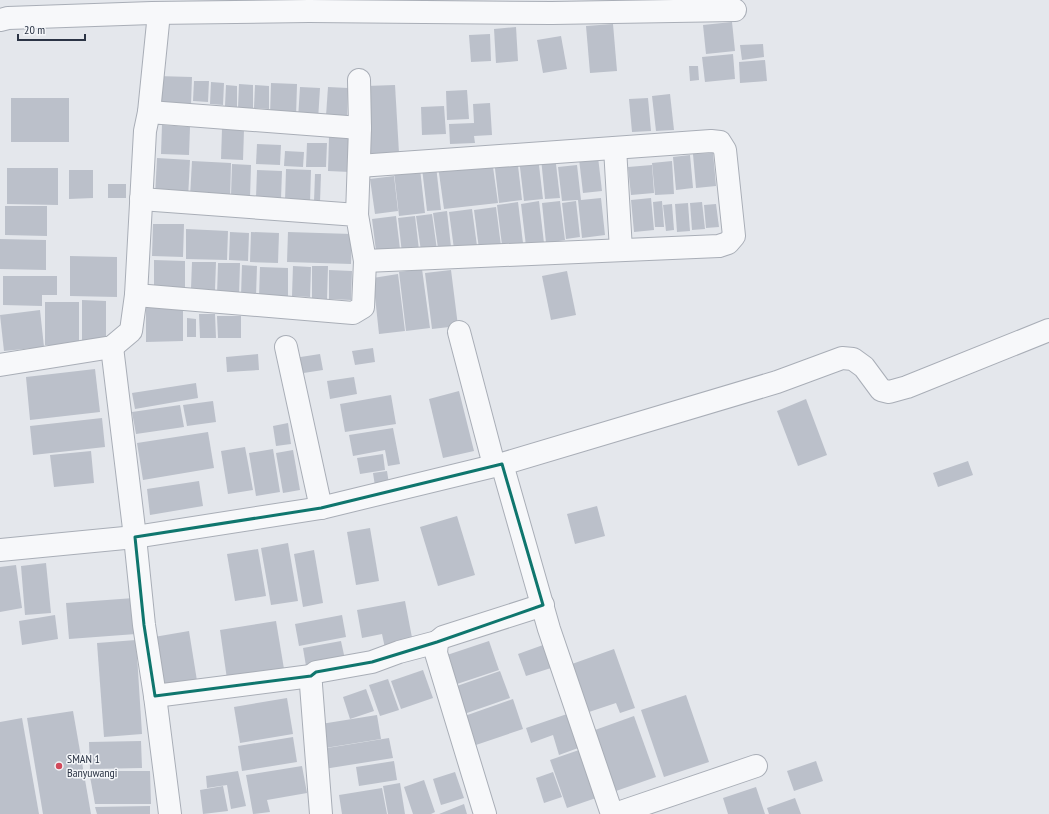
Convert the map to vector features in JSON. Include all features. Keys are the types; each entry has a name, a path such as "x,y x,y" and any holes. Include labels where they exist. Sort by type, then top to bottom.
{"street":[{"path":"0,20 8,18 155,8 309,6 552,6 735,10"},
{"path":"0,365 112,346 131,330 136,295 145,131 149,112 155,8"},
{"path":"136,295 353,313 363,307 365,261 357,215 360,128 359,80"},
{"path":"149,112 360,128"},
{"path":"359,166 711,141 720,142 725,150 734,236 728,243 719,246 365,261"},
{"path":"615,148 621,250"},
{"path":"142,199 357,215"},
{"path":"0,550 135,537 321,508 498,465 777,382 842,358 853,359 864,367 881,390 889,392 907,387 1049,330"},
{"path":"459,332 498,465 549,628 613,814 756,766"},
{"path":"112,346 144,625 155,696 170,814"},
{"path":"286,347 321,508"},
{"path":"155,696 311,676 316,672 372,662 399,652 437,642 443,637 543,605"},
{"path":"437,642 436,653 484,814"},
{"path":"311,676 321,814"}],"highlighted area":[{"path":"502,464 543,605 437,642 372,662 316,672 311,676 155,696 144,625 135,537 321,508"}],"building":[{"path":"732,22 735,51 706,54 703,25"},
{"path":"613,24 617,71 590,73 586,26"},
{"path":"516,27 518,61 496,63 494,29"},
{"path":"490,34 491,61 471,62 469,35"},
{"path":"561,36 567,69 543,73 537,40"},
{"path":"763,44 764,57 742,60 740,45"},
{"path":"733,54 735,79 705,82 702,57"},
{"path":"765,60 767,81 740,83 739,62"},
{"path":"689,66 698,66 699,80 690,81"},
{"path":"157,76 192,77 191,105 156,103"},
{"path":"194,81 209,81 208,102 193,101"},
{"path":"211,82 224,83 223,105 210,104"},
{"path":"271,83 297,84 296,116 270,115"},
{"path":"239,84 253,85 253,108 238,108"},
{"path":"226,85 237,86 237,107 225,106"},
{"path":"255,85 269,86 269,109 254,108"},
{"path":"395,85 399,153 370,154 366,86"},
{"path":"300,87 320,88 318,120 298,119"},
{"path":"328,87 348,88 347,117 326,116"},
{"path":"467,90 469,119 447,120 446,91"},
{"path":"670,94 674,130 656,131 652,96"},
{"path":"11,98 69,98 69,142 11,142"},
{"path":"648,98 651,131 632,132 629,99"},
{"path":"490,103 492,135 474,136 475,143 450,144 449,124 474,123 473,104"},
{"path":"444,106 446,134 422,135 421,107"},
{"path":"162,125 190,127 189,155 161,154"},
{"path":"222,129 244,130 243,160 221,159"},
{"path":"329,137 351,138 350,172 328,171"},
{"path":"307,143 327,143 326,167 306,167"},
{"path":"257,144 281,145 280,165 256,164"},
{"path":"285,151 304,152 303,167 284,166"},
{"path":"713,153 716,186 696,188 693,154"},
{"path":"690,155 693,188 676,190 673,157"},
{"path":"555,156 560,198 545,199 541,158"},
{"path":"517,157 522,200 499,203 494,160"},
{"path":"538,157 543,199 524,201 519,159"},
{"path":"598,157 602,191 583,193 579,159"},
{"path":"157,158 190,160 188,198 155,196"},
{"path":"492,160 498,203 444,209 438,166"},
{"path":"192,161 231,163 230,199 190,197"},
{"path":"672,161 674,194 655,195 652,163"},
{"path":"232,164 251,165 250,198 231,197"},
{"path":"577,165 581,200 601,198 605,235 582,238 578,200 562,201 558,167"},
{"path":"652,165 654,193 631,195 628,167"},
{"path":"436,166 441,210 427,211 422,168"},
{"path":"7,168 58,168 58,205 7,204"},
{"path":"286,169 311,170 310,203 285,201"},
{"path":"420,169 425,213 399,216 394,172"},
{"path":"69,170 93,170 93,198 69,199"},
{"path":"257,170 282,171 281,199 256,198"},
{"path":"315,174 321,174 320,202 314,202"},
{"path":"394,176 398,211 375,214 370,179"},
{"path":"108,184 126,184 126,198 108,198"},
{"path":"651,198 654,230 634,232 631,200"},
{"path":"539,201 544,243 526,246 521,204"},
{"path":"560,201 565,240 546,243 542,203"},
{"path":"576,201 580,237 566,239 562,203"},
{"path":"662,201 664,227 655,227 653,202"},
{"path":"518,202 523,243 502,245 497,205"},
{"path":"702,202 705,229 692,230 690,203"},
{"path":"688,203 690,231 677,232 675,204"},
{"path":"672,204 674,230 666,231 663,205"},
{"path":"716,204 719,227 706,228 704,205"},
{"path":"5,206 47,206 47,236 5,235"},
{"path":"496,207 501,246 479,249 474,210"},
{"path":"472,209 477,246 454,249 449,212"},
{"path":"447,211 451,247 438,248 433,213"},
{"path":"432,214 437,250 421,251 416,216"},
{"path":"396,216 400,249 376,251 372,219"},
{"path":"415,216 419,250 402,253 398,218"},
{"path":"153,224 184,224 183,257 152,256"},
{"path":"186,229 228,231 227,260 186,259"},
{"path":"230,232 249,233 248,261 229,260"},
{"path":"251,232 279,233 278,263 250,262"},
{"path":"288,232 352,234 351,264 287,262"},
{"path":"0,239 46,240 46,270 0,269"},
{"path":"70,256 117,257 117,297 70,296"},
{"path":"154,260 185,261 185,287 154,287"},
{"path":"192,262 216,262 215,290 191,289"},
{"path":"218,263 240,263 239,296 217,295"},
{"path":"242,265 257,266 256,296 241,296"},
{"path":"293,266 311,267 310,297 292,296"},
{"path":"312,266 328,266 327,299 312,298"},
{"path":"260,267 288,268 288,299 259,298"},
{"path":"422,269 430,328 406,331 399,272"},
{"path":"329,270 352,271 351,300 329,299"},
{"path":"451,270 458,326 432,329 425,273"},
{"path":"567,271 576,315 551,320 542,276"},
{"path":"398,274 405,331 379,334 373,278"},
{"path":"3,276 57,276 57,295 42,295 42,306 3,305"},
{"path":"82,300 106,301 106,346 82,346"},
{"path":"45,302 79,302 79,345 45,345"},
{"path":"183,307 183,341 146,342 146,308"},
{"path":"40,310 44,347 4,351 0,315"},
{"path":"199,314 215,314 216,338 200,338"},
{"path":"217,316 241,316 241,338 218,338"},
{"path":"187,318 196,319 196,337 187,337"},
{"path":"373,348 375,362 355,365 352,351"},
{"path":"258,354 259,370 227,372 226,357"},
{"path":"320,354 323,370 297,374 294,358"},
{"path":"95,369 100,412 30,420 26,377"},
{"path":"354,377 357,394 330,399 327,381"},
{"path":"196,383 198,398 135,409 132,393"},
{"path":"459,391 474,451 443,458 429,399"},
{"path":"391,395 396,424 345,432 340,404"},
{"path":"806,399 827,455 798,466 777,411"},
{"path":"213,401 216,422 187,426 183,405"},
{"path":"180,405 184,427 136,434 132,412"},
{"path":"102,418 105,447 33,455 30,426"},
{"path":"288,423 291,444 276,446 273,426"},
{"path":"393,428 400,464 388,466 385,450 353,456 349,435"},
{"path":"208,432 214,468 143,480 137,443"},
{"path":"245,447 253,490 228,494 221,451"},
{"path":"273,449 280,492 256,496 249,453"},
{"path":"293,450 300,490 283,493 276,453"},
{"path":"91,451 94,483 54,487 50,455"},
{"path":"383,454 385,470 360,474 357,458"},
{"path":"968,461 973,475 938,487 933,473"},
{"path":"387,471 389,484 375,486 373,473"},
{"path":"199,481 203,506 150,515 147,489"},
{"path":"597,506 605,536 575,544 567,514"},
{"path":"457,516 475,575 438,586 420,527"},
{"path":"370,528 379,581 356,585 347,532"},
{"path":"288,543 298,601 271,605 261,548"},
{"path":"258,549 266,596 235,601 227,554"},
{"path":"314,550 323,603 303,607 294,554"},
{"path":"46,563 51,613 25,615 21,566"},
{"path":"16,565 22,608 0,612 0,567"},
{"path":"134,598 136,634 69,639 66,603"},
{"path":"405,601 414,648 386,653 382,634 362,638 357,610"},
{"path":"55,615 58,639 22,645 19,621"},
{"path":"342,615 346,637 299,646 295,624"},
{"path":"276,621 284,669 227,679 220,630"},
{"path":"189,631 198,687 163,693 154,637"},
{"path":"136,640 142,734 104,737 97,643"},
{"path":"341,641 346,664 307,672 303,648"},
{"path":"489,641 499,670 457,684 447,655"},
{"path":"543,645 551,668 526,676 518,654"},
{"path":"614,649 635,708 620,713 616,703 589,712 572,664"},
{"path":"423,670 433,698 401,709 391,681"},
{"path":"500,671 510,698 464,714 454,687"},
{"path":"388,679 399,710 380,716 369,685"},
{"path":"366,689 374,711 350,719 343,697"},
{"path":"686,695 709,762 664,777 641,710"},
{"path":"287,698 293,734 240,743 234,707"},
{"path":"513,699 523,729 470,747 459,718"},
{"name":"SMAN 1 Banyuwangi","path":"73,711 91,814 43,814 27,718"},
{"path":"570,713 581,747 559,755 553,735 531,743 526,728"},
{"path":"377,715 381,739 325,748 321,724"},
{"path":"634,716 656,777 616,791 595,730"},
{"name":"SMAN 1 Banyuwangi","path":"22,718 39,814 0,814 0,722"},
{"path":"293,737 297,762 242,771 238,746"},
{"path":"389,738 393,758 324,769 321,749"},
{"path":"141,741 142,768 90,769 89,742"},
{"path":"579,750 596,798 567,808 550,760"},
{"path":"394,761 397,780 359,786 356,767"},
{"path":"816,761 823,781 794,791 787,771"},
{"path":"302,766 307,793 267,800 270,812 253,814 246,775"},
{"path":"89,771 150,771 151,804 95,804"},
{"path":"238,771 246,806 231,809 227,785 207,788 206,776"},
{"path":"455,772 464,798 441,805 433,779"},
{"path":"553,772 562,797 544,803 536,778"},
{"path":"424,780 435,812 431,814 413,814 404,787"},
{"path":"400,783 405,814 388,814 383,786"},
{"path":"223,786 228,811 203,814 200,790"},
{"path":"756,787 765,814 728,814 723,798"},
{"path":"382,788 387,814 342,814 339,795"},
{"path":"795,798 801,814 769,814 767,808"},
{"path":"464,804 467,814 439,814"},
{"path":"150,806 150,814 97,814 95,807"}],"place":[{"name":"SMAN 1 Banyuwangi","path":"59,766"}]}
